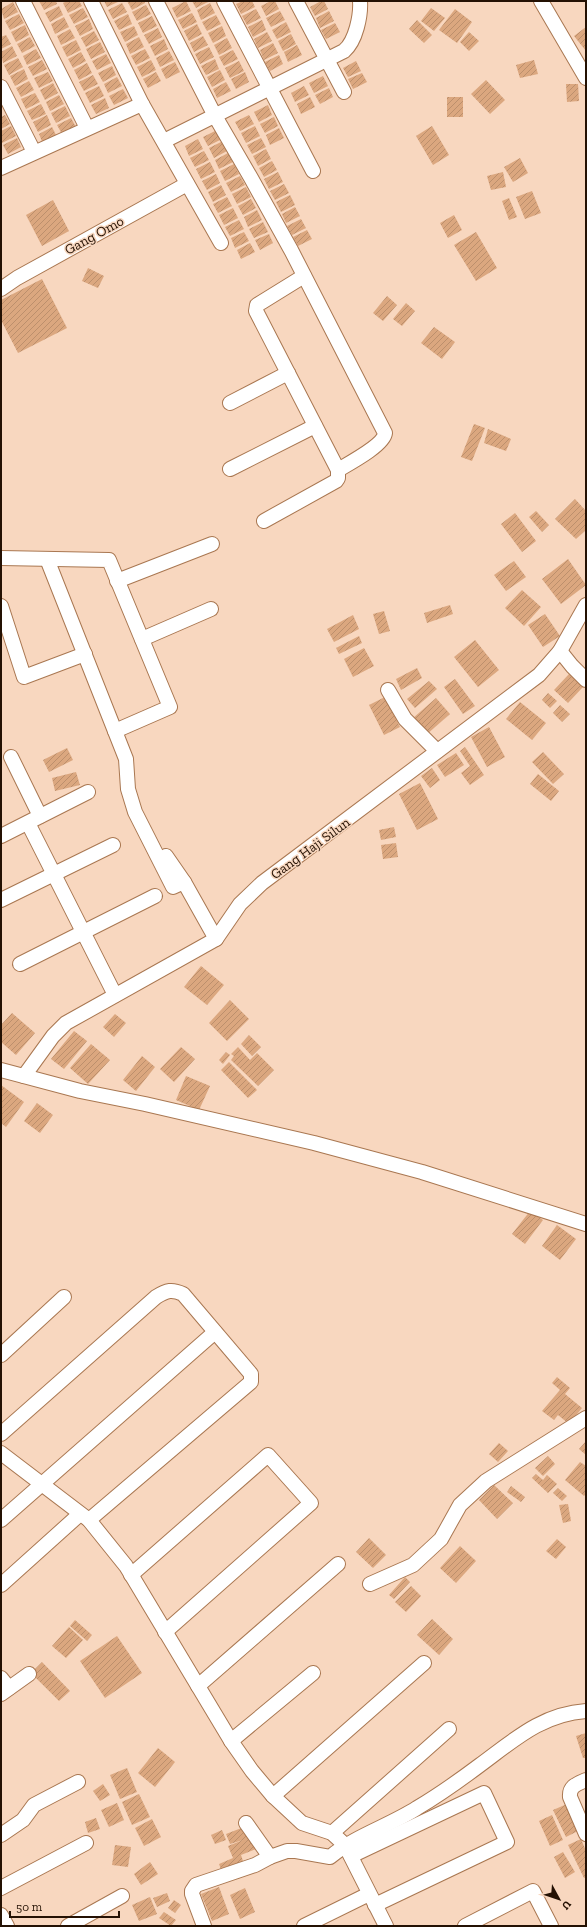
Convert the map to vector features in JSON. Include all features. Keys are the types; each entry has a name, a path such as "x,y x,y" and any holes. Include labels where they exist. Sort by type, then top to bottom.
{"street":[{"path":"23,1 87,128"},
{"path":"91,1 142,104 221,243"},
{"path":"156,1 215,116 251,178 304,276 385,433 383,439 367,452 338,470"},
{"path":"224,1 313,171"},
{"path":"296,1 344,92"},
{"path":"164,141 344,51 350,44 360,13 360,1"},
{"path":"541,1 586,78"},
{"path":"1,87 34,152"},
{"path":"1,168 142,104"},
{"name":"Gang Omo","path":"1,289 17,278 188,184"},
{"path":"264,521 336,481 338,478 338,470 257,315 256,308 262,302 304,276"},
{"path":"230,403 288,373"},
{"path":"230,468 315,426"},
{"path":"117,580 212,544"},
{"path":"1,558 109,560 170,707 115,731"},
{"path":"48,559 126,759 128,789 135,812 184,882 216,939"},
{"name":"Gang Haji Silun","path":"24,1076 59,1030 116,995 216,939 240,904 262,883 336,829 539,675 560,651 586,605"},
{"path":"1,606 24,677 85,654"},
{"path":"142,639 211,609"},
{"path":"560,651 586,680"},
{"path":"388,690 405,719 437,751"},
{"path":"11,757 54,875 116,995"},
{"path":"1,836 88,792"},
{"path":"1,900 114,845"},
{"path":"20,964 155,896"},
{"path":"1,1070 80,1091 145,1104 314,1143 422,1172 586,1224"},
{"path":"1,1434 156,1297 166,1291 174,1290 183,1294 251,1374 251,1382 1,1585"},
{"path":"1,1355 64,1297"},
{"path":"1,1520 215,1332"},
{"path":"370,1584 414,1566 440,1539 460,1505 486,1481 586,1418"},
{"path":"1,1453 84,1517 131,1575 231,1741 252,1771 273,1796 302,1823 332,1833 348,1850 386,1926"},
{"path":"131,1575 268,1455 311,1503 165,1632"},
{"path":"198,1686 338,1564"},
{"path":"273,1796 424,1664"},
{"path":"231,1741 313,1673"},
{"path":"4,1687 29,1674"},
{"path":"348,1850 378,1830 417,1808 471,1772 526,1731 558,1715 586,1711"},
{"path":"332,1833 449,1729"},
{"path":"586,1780 575,1784 570,1792 570,1797 586,1834"},
{"path":"1,1835 23,1820 34,1805 78,1782"},
{"path":"204,1926 193,1899 192,1891 196,1885 255,1865 270,1857 292,1851 330,1857 484,1793 507,1842 372,1899 322,1922 304,1926"},
{"path":"246,1823 270,1857"},
{"path":"1,1888 86,1843"},
{"path":"464,1926 534,1891 551,1926"},
{"path":"68,1926 122,1896"},
{"path":"1,1915 7,1926"}],"building":[{"path":"39,1 56,1 57,4 44,10"},
{"path":"67,1 79,1 82,6 68,13 63,3"},
{"path":"104,1 120,1 107,7"},
{"path":"127,1 145,1 145,3 132,10"},
{"path":"186,1 191,11 177,18 172,8"},
{"path":"192,1 210,1 196,8"},
{"path":"243,1 252,1 255,7 241,14 236,4"},
{"path":"271,1 275,1 279,9 266,16 261,6"},
{"path":"324,1 328,9 315,16 310,7"},
{"path":"13,2 18,12 4,19 1,9"},
{"path":"122,3 127,12 113,19 108,10"},
{"path":"210,3 215,13 201,20 197,10"},
{"path":"146,5 151,14 137,21 132,12"},
{"path":"59,6 63,15 50,22 45,13"},
{"path":"83,8 88,17 74,24 69,15"},
{"path":"431,8 445,18 434,31 421,21"},
{"path":"256,9 261,18 247,25 242,16"},
{"path":"455,9 472,22 457,43 439,30"},
{"path":"280,11 285,20 271,27 266,18"},
{"path":"329,11 334,21 320,28 316,18"},
{"path":"192,13 197,22 183,29 178,20"},
{"path":"19,14 24,23 10,30 5,21"},
{"path":"128,14 132,24 119,30 114,21"},
{"path":"216,15 221,24 207,31 202,22"},
{"path":"152,16 157,26 143,33 138,23"},
{"path":"64,17 69,27 55,34 51,24"},
{"path":"89,19 93,29 80,36 75,26"},
{"path":"262,20 266,30 253,37 248,27"},
{"path":"417,20 432,35 424,43 409,29"},
{"path":"286,22 291,32 277,39 272,30"},
{"path":"335,23 340,32 326,39 321,30"},
{"path":"197,24 202,34 189,41 184,31"},
{"path":"25,25 29,35 16,42 11,32"},
{"path":"134,26 138,35 125,42 120,32"},
{"path":"222,26 226,36 213,43 208,33"},
{"path":"586,27 586,51 574,36"},
{"path":"158,28 162,37 149,44 144,35"},
{"path":"70,29 75,38 61,45 57,36"},
{"path":"94,31 99,40 86,47 81,38"},
{"path":"267,32 272,41 258,48 254,39"},
{"path":"469,32 479,41 469,51 460,42"},
{"path":"291,34 296,44 283,51 278,41"},
{"path":"6,35 11,44 1,49 1,37"},
{"path":"203,36 208,45 194,52 190,43"},
{"path":"30,37 35,46 22,53 17,44"},
{"path":"139,37 144,47 130,54 126,44"},
{"path":"227,38 232,48 219,55 214,45"},
{"path":"164,39 168,49 155,56 150,46"},
{"path":"76,40 81,50 67,57 62,47"},
{"path":"100,42 105,52 91,59 86,49"},
{"path":"273,43 278,53 264,60 260,50"},
{"path":"297,45 302,55 288,62 284,52"},
{"path":"12,46 17,56 3,63 1,52"},
{"path":"209,47 214,57 200,64 195,54"},
{"path":"36,49 41,58 27,65 23,56"},
{"path":"145,49 150,58 136,65 131,56"},
{"path":"233,50 238,59 224,66 219,57"},
{"path":"169,51 174,60 160,67 156,58"},
{"path":"81,52 86,61 73,68 68,59"},
{"path":"106,54 111,63 97,70 92,61"},
{"path":"279,55 283,64 270,71 265,62"},
{"path":"18,58 23,67 9,75 4,65"},
{"path":"215,59 219,69 206,75 201,66"},
{"path":"42,60 47,69 33,76 28,67"},
{"path":"151,60 156,70 142,77 137,67"},
{"path":"534,60 538,74 520,78 516,65"},
{"path":"239,61 244,71 230,78 225,68"},
{"path":"356,61 361,71 348,77 343,68"},
{"path":"175,62 180,72 166,79 161,69"},
{"path":"87,63 92,73 79,80 74,70"},
{"path":"112,66 116,75 103,82 98,73"},
{"path":"24,69 28,79 15,86 10,76"},
{"path":"220,70 225,80 212,87 207,77"},
{"path":"48,72 53,81 39,88 34,78"},
{"path":"156,72 161,81 148,88 143,79"},
{"path":"245,72 249,82 236,89 231,79"},
{"path":"362,73 367,82 353,89 348,79"},
{"path":"93,75 98,84 84,91 79,82"},
{"path":"323,76 328,86 314,93 309,83"},
{"path":"117,77 122,86 108,93 104,84"},
{"path":"486,80 505,100 490,114 471,94"},
{"path":"29,81 34,90 21,97 16,88"},
{"path":"226,82 231,91 217,98 213,89"},
{"path":"53,83 58,93 45,100 40,90"},
{"path":"566,84 578,84 579,101 567,102"},
{"path":"99,86 104,96 90,103 85,93"},
{"path":"304,86 309,95 295,102 291,93"},
{"path":"329,88 333,97 320,104 315,95"},
{"path":"123,89 128,98 114,105 109,96"},
{"path":"35,93 40,102 26,109 21,99"},
{"path":"59,95 64,104 50,111 46,102"},
{"path":"310,97 315,107 301,114 297,104"},
{"path":"447,97 463,97 463,117 447,117"},
{"path":"105,98 109,108 96,114 91,105"},
{"path":"41,104 46,114 32,120 27,111"},
{"path":"268,105 272,115 259,122 254,112"},
{"path":"65,106 70,116 56,123 51,113"},
{"path":"5,115 10,124 1,129 1,117"},
{"path":"47,115 51,125 38,132 33,122"},
{"path":"249,115 254,124 240,131 235,122"},
{"path":"274,117 278,126 265,133 260,124"},
{"path":"71,118 76,127 62,134 57,125"},
{"path":"11,126 16,136 2,143 1,131"},
{"path":"255,126 260,136 246,143 241,133"},
{"path":"432,126 449,155 433,165 416,136"},
{"path":"52,127 57,137 43,144 39,134"},
{"path":"279,128 284,138 270,145 266,135"},
{"path":"217,130 222,139 208,146 203,137"},
{"path":"17,138 21,147 8,154 3,145"},
{"path":"261,138 266,147 252,154 247,145"},
{"path":"198,139 203,149 189,156 185,146"},
{"path":"223,141 227,151 214,158 209,148"},
{"path":"266,149 271,159 258,166 253,156"},
{"path":"204,151 209,160 195,167 190,158"},
{"path":"228,153 233,162 219,169 215,160"},
{"path":"520,158 528,173 513,182 504,167"},
{"path":"272,161 277,170 264,177 259,168"},
{"path":"210,162 215,172 201,179 196,169"},
{"path":"234,164 239,174 225,181 220,171"},
{"path":"278,172 283,182 269,189 264,179"},
{"path":"503,172 506,187 491,190 487,176"},
{"path":"216,174 220,183 207,190 202,181"},
{"path":"240,176 245,185 231,192 226,183"},
{"path":"284,184 289,193 275,200 270,191"},
{"path":"221,185 226,195 213,202 208,192"},
{"path":"246,187 251,197 237,204 232,194"},
{"path":"532,191 541,213 525,219 516,197"},
{"path":"290,195 295,205 281,212 276,202"},
{"path":"227,197 232,206 218,213 213,204"},
{"path":"509,198 517,217 509,220 502,201"},
{"path":"251,199 256,208 243,215 238,206"},
{"path":"53,200 69,231 42,246 26,215"},
{"path":"295,207 300,216 286,223 282,214"},
{"path":"233,208 238,218 224,225 219,215"},
{"path":"257,210 262,220 248,227 244,217"},
{"path":"454,215 462,230 448,238 440,223"},
{"path":"301,219 306,228 292,235 287,226"},
{"path":"239,220 244,229 230,236 225,227"},
{"path":"263,222 268,232 254,238 249,229"},
{"path":"307,230 312,239 298,246 293,237"},
{"path":"244,232 249,241 235,248 231,238"},
{"path":"476,232 497,268 476,281 454,245"},
{"path":"269,234 273,243 260,250 255,240"},
{"path":"250,243 255,252 241,259 237,250"},
{"path":"88,268 104,276 98,288 82,281"},
{"path":"42,279 67,328 18,353 1,320 1,300"},
{"path":"387,296 397,305 383,321 373,313"},
{"path":"406,303 415,311 402,326 393,319"},
{"path":"434,327 455,342 442,359 421,343"},
{"path":"474,424 485,428 472,461 461,457"},
{"path":"488,429 511,439 506,451 484,443"},
{"path":"575,499 586,511 586,530 576,539 555,519"},
{"path":"536,511 549,525 542,532 529,517"},
{"path":"515,513 536,541 522,552 501,524"},
{"path":"568,559 586,585 561,604 542,579"},
{"path":"514,561 526,577 506,591 494,575"},
{"path":"522,590 541,607 524,626 505,608"},
{"path":"450,605 453,614 427,623 424,613"},
{"path":"384,611 390,631 379,634 373,614"},
{"path":"545,614 560,636 543,647 528,625"},
{"path":"353,615 359,629 334,642 327,629"},
{"path":"359,636 362,643 339,654 336,648"},
{"path":"475,640 499,670 478,687 454,657"},
{"path":"364,648 374,666 353,677 344,659"},
{"path":"417,668 422,678 401,690 396,679"},
{"path":"569,674 583,687 568,703 554,690"},
{"path":"455,679 475,706 463,714 444,687"},
{"path":"429,681 437,689 415,708 407,699"},
{"path":"548,693 557,701 550,708 542,700"},
{"path":"385,697 400,727 384,735 369,705"},
{"path":"436,698 450,714 426,735 412,719"},
{"path":"520,702 546,723 532,740 506,719"},
{"path":"560,705 570,714 562,722 553,713"},
{"path":"489,727 505,757 487,767 471,737"},
{"path":"465,747 484,775 470,785 461,773 470,766 460,751"},
{"path":"67,748 73,760 49,772 43,760"},
{"path":"543,752 564,774 553,784 532,762"},
{"path":"456,753 464,765 445,777 437,765"},
{"path":"432,768 440,780 430,788 421,776"},
{"path":"76,772 80,785 55,791 52,778"},
{"path":"538,774 559,791 551,801 530,784"},
{"path":"420,783 438,819 417,830 399,794"},
{"path":"394,827 396,837 381,840 379,830"},
{"path":"396,843 398,857 383,859 381,845"},
{"path":"201,966 224,985 207,1005 184,987"},
{"path":"230,1000 249,1019 227,1041 209,1023"},
{"path":"12,1013 35,1033 16,1055 1,1042 1,1025"},
{"path":"115,1014 126,1023 114,1037 103,1027"},
{"path":"74,1031 87,1041 64,1069 51,1059"},
{"path":"249,1035 261,1047 252,1056 241,1044"},
{"path":"91,1044 110,1060 88,1084 70,1068"},
{"path":"181,1047 195,1059 174,1082 160,1069"},
{"path":"238,1047 250,1060 257,1053 274,1070 258,1086 231,1060 234,1056 231,1054"},
{"path":"226,1052 230,1055 223,1064 219,1060"},
{"path":"142,1056 155,1067 136,1091 123,1080"},
{"path":"229,1062 257,1090 248,1098 221,1070"},
{"path":"186,1076 210,1086 199,1110 176,1100"},
{"path":"1,1085 24,1102 6,1127 1,1123"},
{"path":"37,1103 53,1115 40,1133 24,1121"},
{"path":"530,1211 543,1220 525,1244 512,1234"},
{"path":"557,1225 576,1239 560,1260 542,1246"},
{"path":"557,1377 570,1388 565,1394 582,1408 569,1424 558,1415 554,1420 542,1411 560,1390 552,1383"},
{"path":"586,1441 586,1455 579,1449"},
{"path":"499,1443 508,1451 498,1462 489,1454"},
{"path":"548,1456 555,1464 543,1476 535,1468"},
{"path":"580,1462 586,1466 586,1494 584,1496 565,1480"},
{"path":"536,1474 543,1480 547,1475 557,1484 548,1493 532,1478"},
{"path":"494,1485 513,1503 497,1519 479,1500"},
{"path":"511,1486 525,1497 521,1502 507,1492"},
{"path":"558,1488 567,1496 562,1501 553,1493"},
{"path":"568,1504 571,1521 563,1523 559,1505"},
{"path":"369,1538 386,1555 373,1568 356,1552"},
{"path":"557,1539 566,1547 556,1559 546,1551"},
{"path":"460,1546 476,1561 456,1583 440,1568"},
{"path":"405,1577 410,1582 394,1599 389,1595"},
{"path":"411,1586 421,1596 406,1612 395,1602"},
{"path":"432,1619 453,1639 439,1655 417,1635"},
{"path":"75,1620 92,1635 87,1641 70,1626"},
{"path":"69,1627 83,1640 66,1658 52,1646"},
{"path":"117,1636 142,1673 105,1698 80,1661"},
{"path":"42,1662 70,1691 59,1701 31,1673"},
{"path":"586,1733 586,1758 583,1758 576,1736"},
{"path":"158,1748 175,1762 155,1787 138,1773"},
{"path":"127,1768 137,1792 120,1799 110,1775"},
{"path":"103,1784 110,1795 100,1801 93,1791"},
{"path":"139,1794 150,1817 132,1825 122,1802"},
{"path":"117,1803 124,1820 109,1827 101,1810"},
{"path":"567,1804 580,1830 566,1837 553,1810"},
{"path":"552,1815 563,1840 550,1846 539,1821"},
{"path":"96,1818 100,1829 88,1833 85,1822"},
{"path":"152,1819 161,1837 144,1846 135,1828"},
{"path":"244,1827 256,1849 241,1855 245,1867 223,1875 219,1864 233,1858 228,1846 243,1840 230,1844 226,1834"},
{"path":"222,1830 226,1840 215,1844 211,1835"},
{"path":"581,1839 586,1851 586,1877 584,1878 568,1845"},
{"path":"115,1845 131,1847 128,1867 112,1865"},
{"path":"563,1852 575,1872 565,1878 554,1857"},
{"path":"150,1862 158,1874 141,1885 134,1874"},
{"path":"219,1887 229,1914 212,1921 201,1894"},
{"path":"245,1888 255,1912 240,1919 230,1895"},
{"path":"167,1893 170,1901 157,1907 153,1898"},
{"path":"150,1897 157,1914 139,1921 132,1905"},
{"path":"174,1900 181,1905 175,1913 168,1908"},
{"path":"164,1912 176,1920 171,1926 159,1918"}]}
